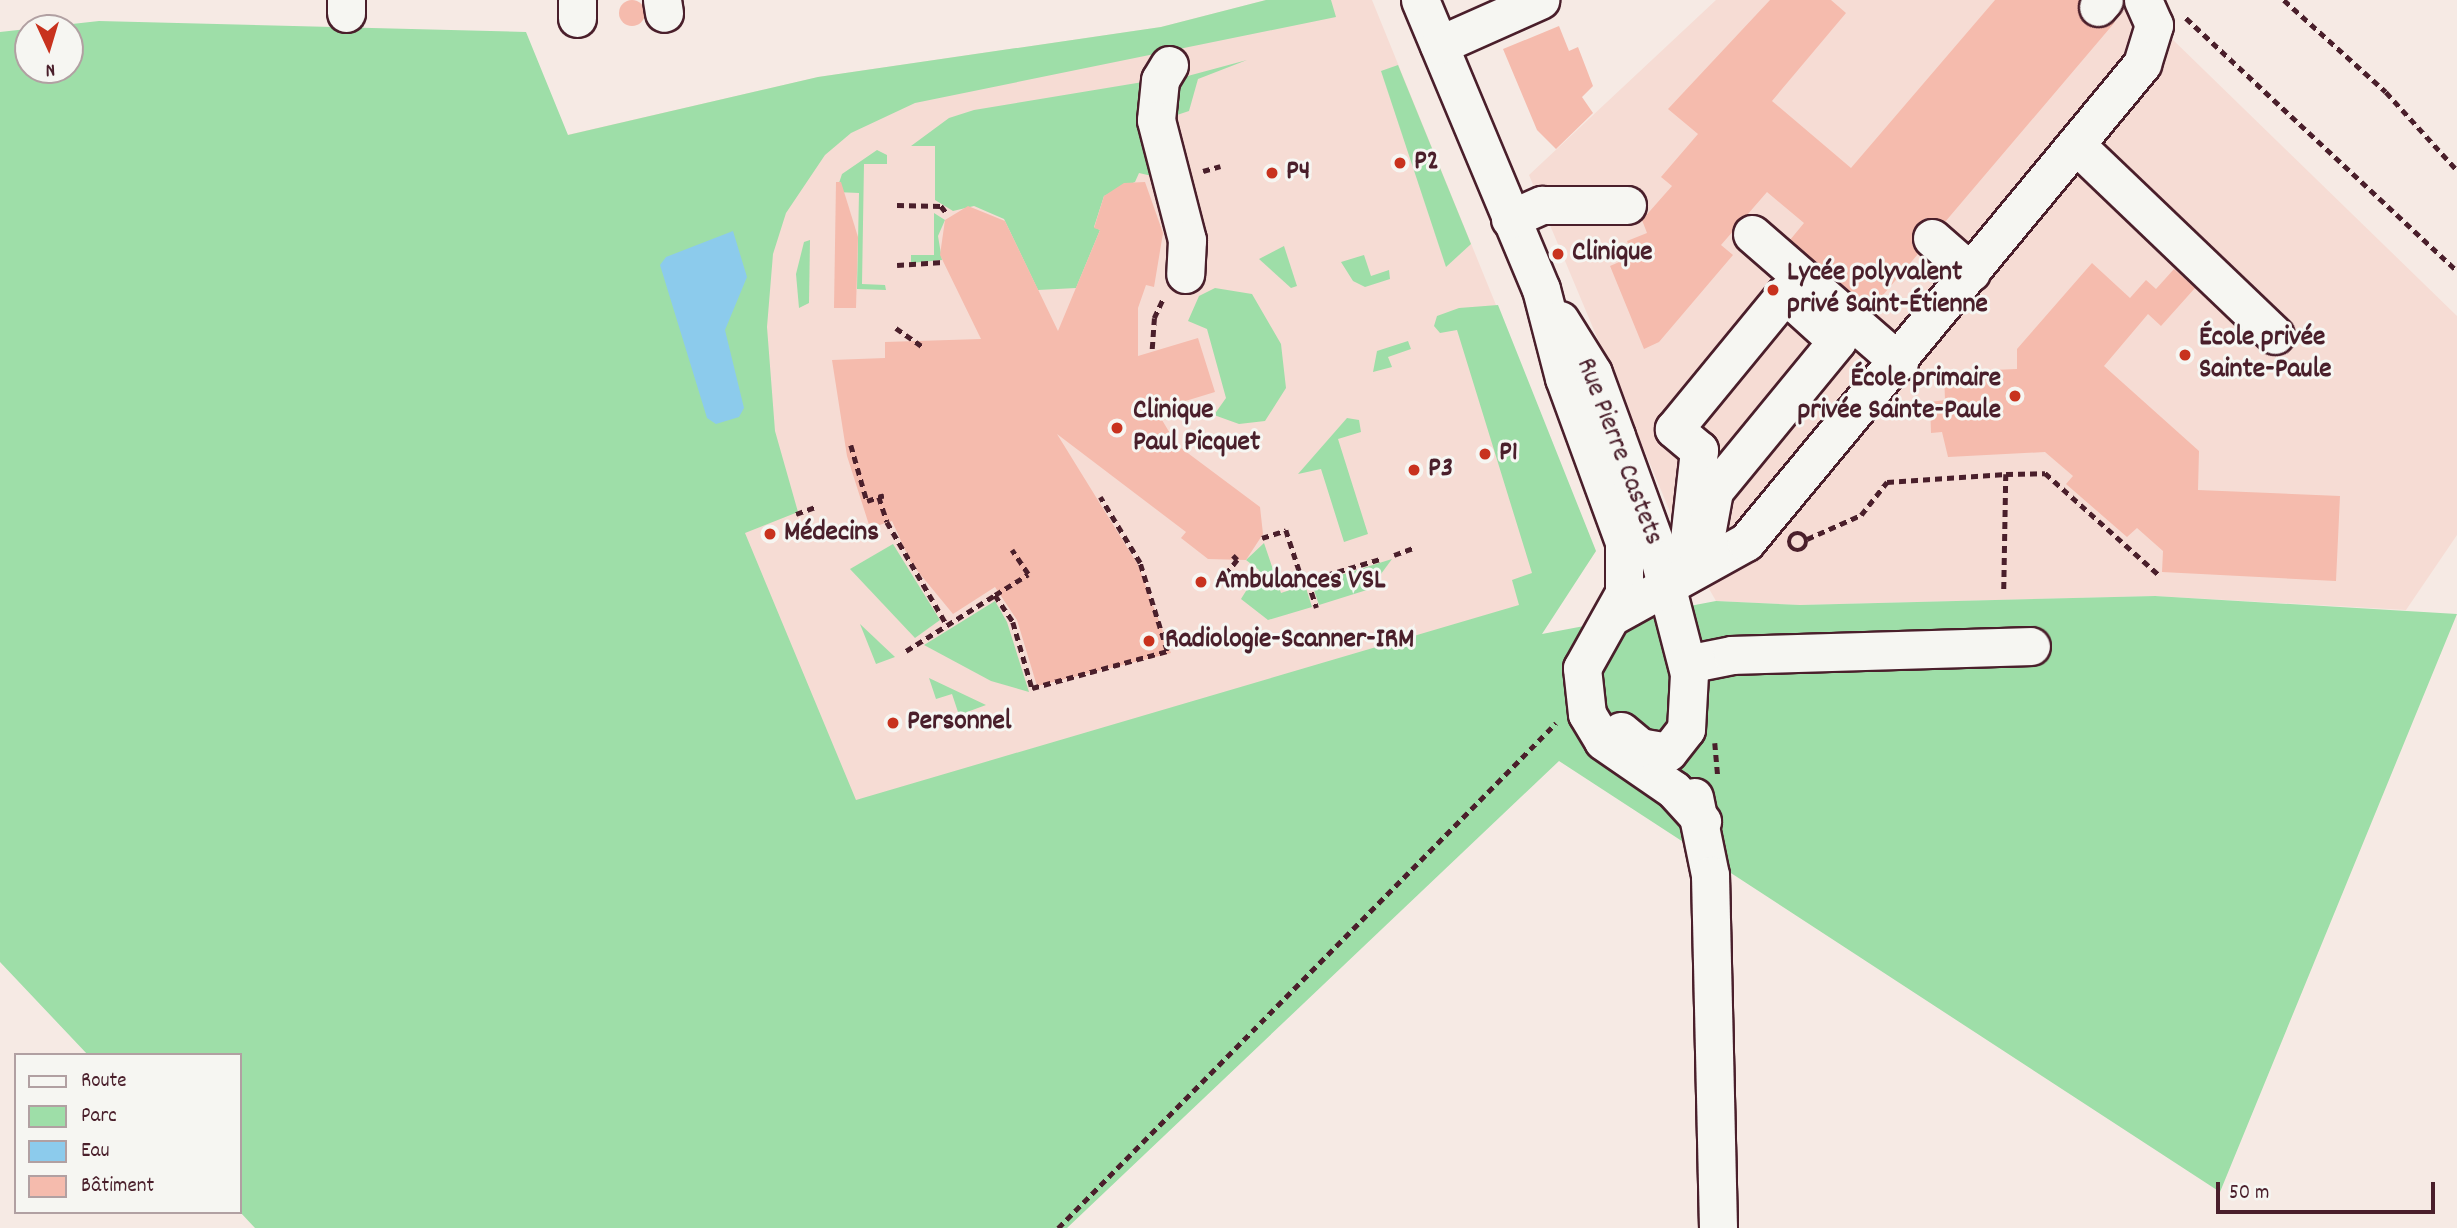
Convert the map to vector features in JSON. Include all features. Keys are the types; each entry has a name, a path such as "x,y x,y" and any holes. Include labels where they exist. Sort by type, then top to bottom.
{"street":[{"name":"Rue Pierre Castets","path":"1420,0 1541,289 1629,572 1607,627"},
{"path":"1440,45 1540,0"},
{"path":"1702,821 1674,790 1625,761 1592,728 1582,699 1583,668 1607,627 1684,575 1745,542 1899,362 2142,64 2149,13"},
{"path":"1169,65 1160,80 1156,120 1187,240 1178,281"},
{"path":"2076,145 2274,335"},
{"path":"1510,219 1542,205 1627,205"},
{"path":"1752,234 1899,362"},
{"path":"1932,238 1971,272"},
{"name":"Rue Pierre Castets","path":"1541,289 1593,373 1684,575"},
{"path":"1684,575 1714,491 1837,341 1785,293 1674,429 1699,450 1684,575 1687,664 1683,738 1702,821 1710,875 1718,1228"},
{"path":"1607,627 1599,682 1613,723 1628,740 1656,753 1668,752 1683,738"},
{"path":"1687,664 1732,655 2031,646"}],"path":[{"path":"2284,0 2386,92 2457,170"},
{"path":"2149,13 2180,13 2457,271"},
{"path":"898,205 937,206 948,215"},
{"path":"897,265 943,262"},
{"path":"1152,349 1154,318 1178,281"},
{"path":"896,328 923,346"},
{"path":"851,445 867,501 882,496 908,562 947,625"},
{"path":"1807,539 1795,533 1789,546 1800,551 1807,539 1861,515 1886,482 2045,473 2160,576"},
{"path":"2004,589 2006,474"},
{"path":"995,595 1013,622 1032,678 1039,690 1167,651 1140,563 1100,498"},
{"path":"796,514 818,506"},
{"path":"1262,538 1286,530 1303,582 1380,559"},
{"path":"1394,555 1413,548"},
{"path":"906,652 1028,574 1012,550"},
{"path":"1218,584 1237,560 1233,556"},
{"path":"1308,581 1317,608"},
{"path":"1058,1228 1582,699"}],"shaded area":[{"name":"Clinique Paul Picquet","path":"1266,0 1372,0 1596,551 1540,634 861,848 567,135 818,77 1161,27"},
{"path":"1716,0 2132,0 2457,316 2457,535 2406,610 2155,596 1800,605 1716,601 1684,545 1529,175"}],"green space":[{"path":"1266,0 1331,0 1336,17 915,103 851,133 825,155 786,213 773,254 767,327 775,431 798,512 745,533 856,800 1519,605 1512,580 1532,573 1457,330 1440,333 1434,326 1437,316 1459,308 1498,305 1596,551 1542,634 1716,601 1800,605 2155,596 2457,614 2220,1192 1559,761 1067,1228 255,1228 242,1214 242,1053 86,1053 0,962 0,32 14,30 14,84 84,84 84,23 526,32 568,135 818,77 1161,27"},
{"path":"1247,60 1198,79 1189,111 1168,118 1184,77"},
{"path":"1398,65 1471,244 1446,267 1381,71"},
{"path":"1149,81 1152,176 1139,173 1135,182 1104,196 1094,227 1100,230 1076,288 1038,290 1004,219 974,206 953,211 935,200 935,146 911,146 949,118 974,110"},
{"path":"877,150 887,155 887,164 864,164 862,284 885,285 886,290 857,289 859,193 836,192 842,174"},
{"path":"934,213 945,220 938,236 942,260 911,263 911,255 934,255"},
{"path":"810,240 809,303 799,308 796,274 804,242"},
{"path":"1284,246 1297,286 1291,288 1259,259"},
{"path":"1364,255 1371,276 1389,270 1390,279 1365,287 1353,281 1341,262"},
{"path":"1215,288 1252,294 1281,344 1286,388 1265,421 1239,424 1214,415 1226,398 1207,329 1188,321 1199,296"},
{"path":"1408,341 1411,349 1388,357 1392,367 1373,372 1377,351"},
{"path":"1347,418 1359,420 1361,432 1338,439 1368,534 1344,542 1321,469 1298,474"},
{"path":"1264,543 1281,593 1305,585 1312,607 1268,620 1241,599 1259,570 1246,560"},
{"path":"893,544 940,620 915,638 850,569"},
{"path":"1392,559 1370,589 1319,605 1312,584"},
{"path":"995,601 1007,622 1029,692 991,681 924,645"},
{"path":"860,624 895,657 876,664"},
{"path":"929,678 986,705 959,715 952,694 936,699"}],"water":[{"path":"733,231 747,277 725,330 744,408 739,417 716,424 707,418 660,265 666,257"}],"building":[{"path":"632,0 641,4 645,13 641,22 632,26 623,22 619,13 623,4"},
{"path":"1770,0 1831,0 1846,13 1772,101 1851,168 1995,0 2079,0 2085,23 2095,28 2115,22 1945,222 1926,218 1916,225 1912,244 1918,254 1871,309 1790,240 1804,223 1767,192 1721,245 1733,255 1659,342 1644,349 1610,266 1633,256 1627,241 1647,233 1642,220 1672,186 1661,177 1698,134 1668,109"},
{"path":"1559,26 1569,51 1578,47 1593,86 1582,97 1593,113 1556,149 1537,130 1503,49"},
{"path":"836,182 841,182 858,237 856,308 834,308"},
{"name":"Clinique Paul Picquet","path":"1145,182 1163,233 1154,287 1146,285 1138,308 1138,356 1198,338 1215,392 1156,410 1177,445 1260,507 1263,534 1246,560 1208,559 1181,538 1186,532 1057,434 1138,565 1171,653 1037,686 1017,620 995,587 953,614 911,563 892,521 870,528 847,456 832,360 885,358 885,342 981,339 940,255 945,220 968,206 1005,221 1058,331 1100,230 1094,228 1104,196 1124,183"},
{"path":"2092,263 2130,298 2146,280 2156,289 2174,269 2195,288 2161,326 2148,314 2104,366 2199,451 2198,490 2340,496 2336,581 2162,572 2163,551 2137,528 2127,537 2066,484 2073,476 2045,452 1948,457 1942,432 1931,433 1930,402 1945,400 1944,372 2017,369 2017,349"}],"place":[{"name":"P2","path":"1400,163"},
{"name":"P4","path":"1272,173"},
{"name":"Clinique","path":"1558,254"},
{"name":"Lycée polyvalent privé Saint-Étienne","path":"1773,290"},
{"name":"École privée Sainte-Paule","path":"2185,355"},
{"name":"École primaire privée Sainte-Paule","path":"2015,396"},
{"name":"Clinique Paul Picquet","path":"1117,428"},
{"name":"P1","path":"1485,454"},
{"name":"P3","path":"1414,470"},
{"name":"Médecins","path":"770,534"},
{"name":"Ambulances VSL","path":"1201,582"},
{"name":"Radiologie-Scanner-IRM","path":"1149,641"},
{"name":"Personnel","path":"893,723"}]}
